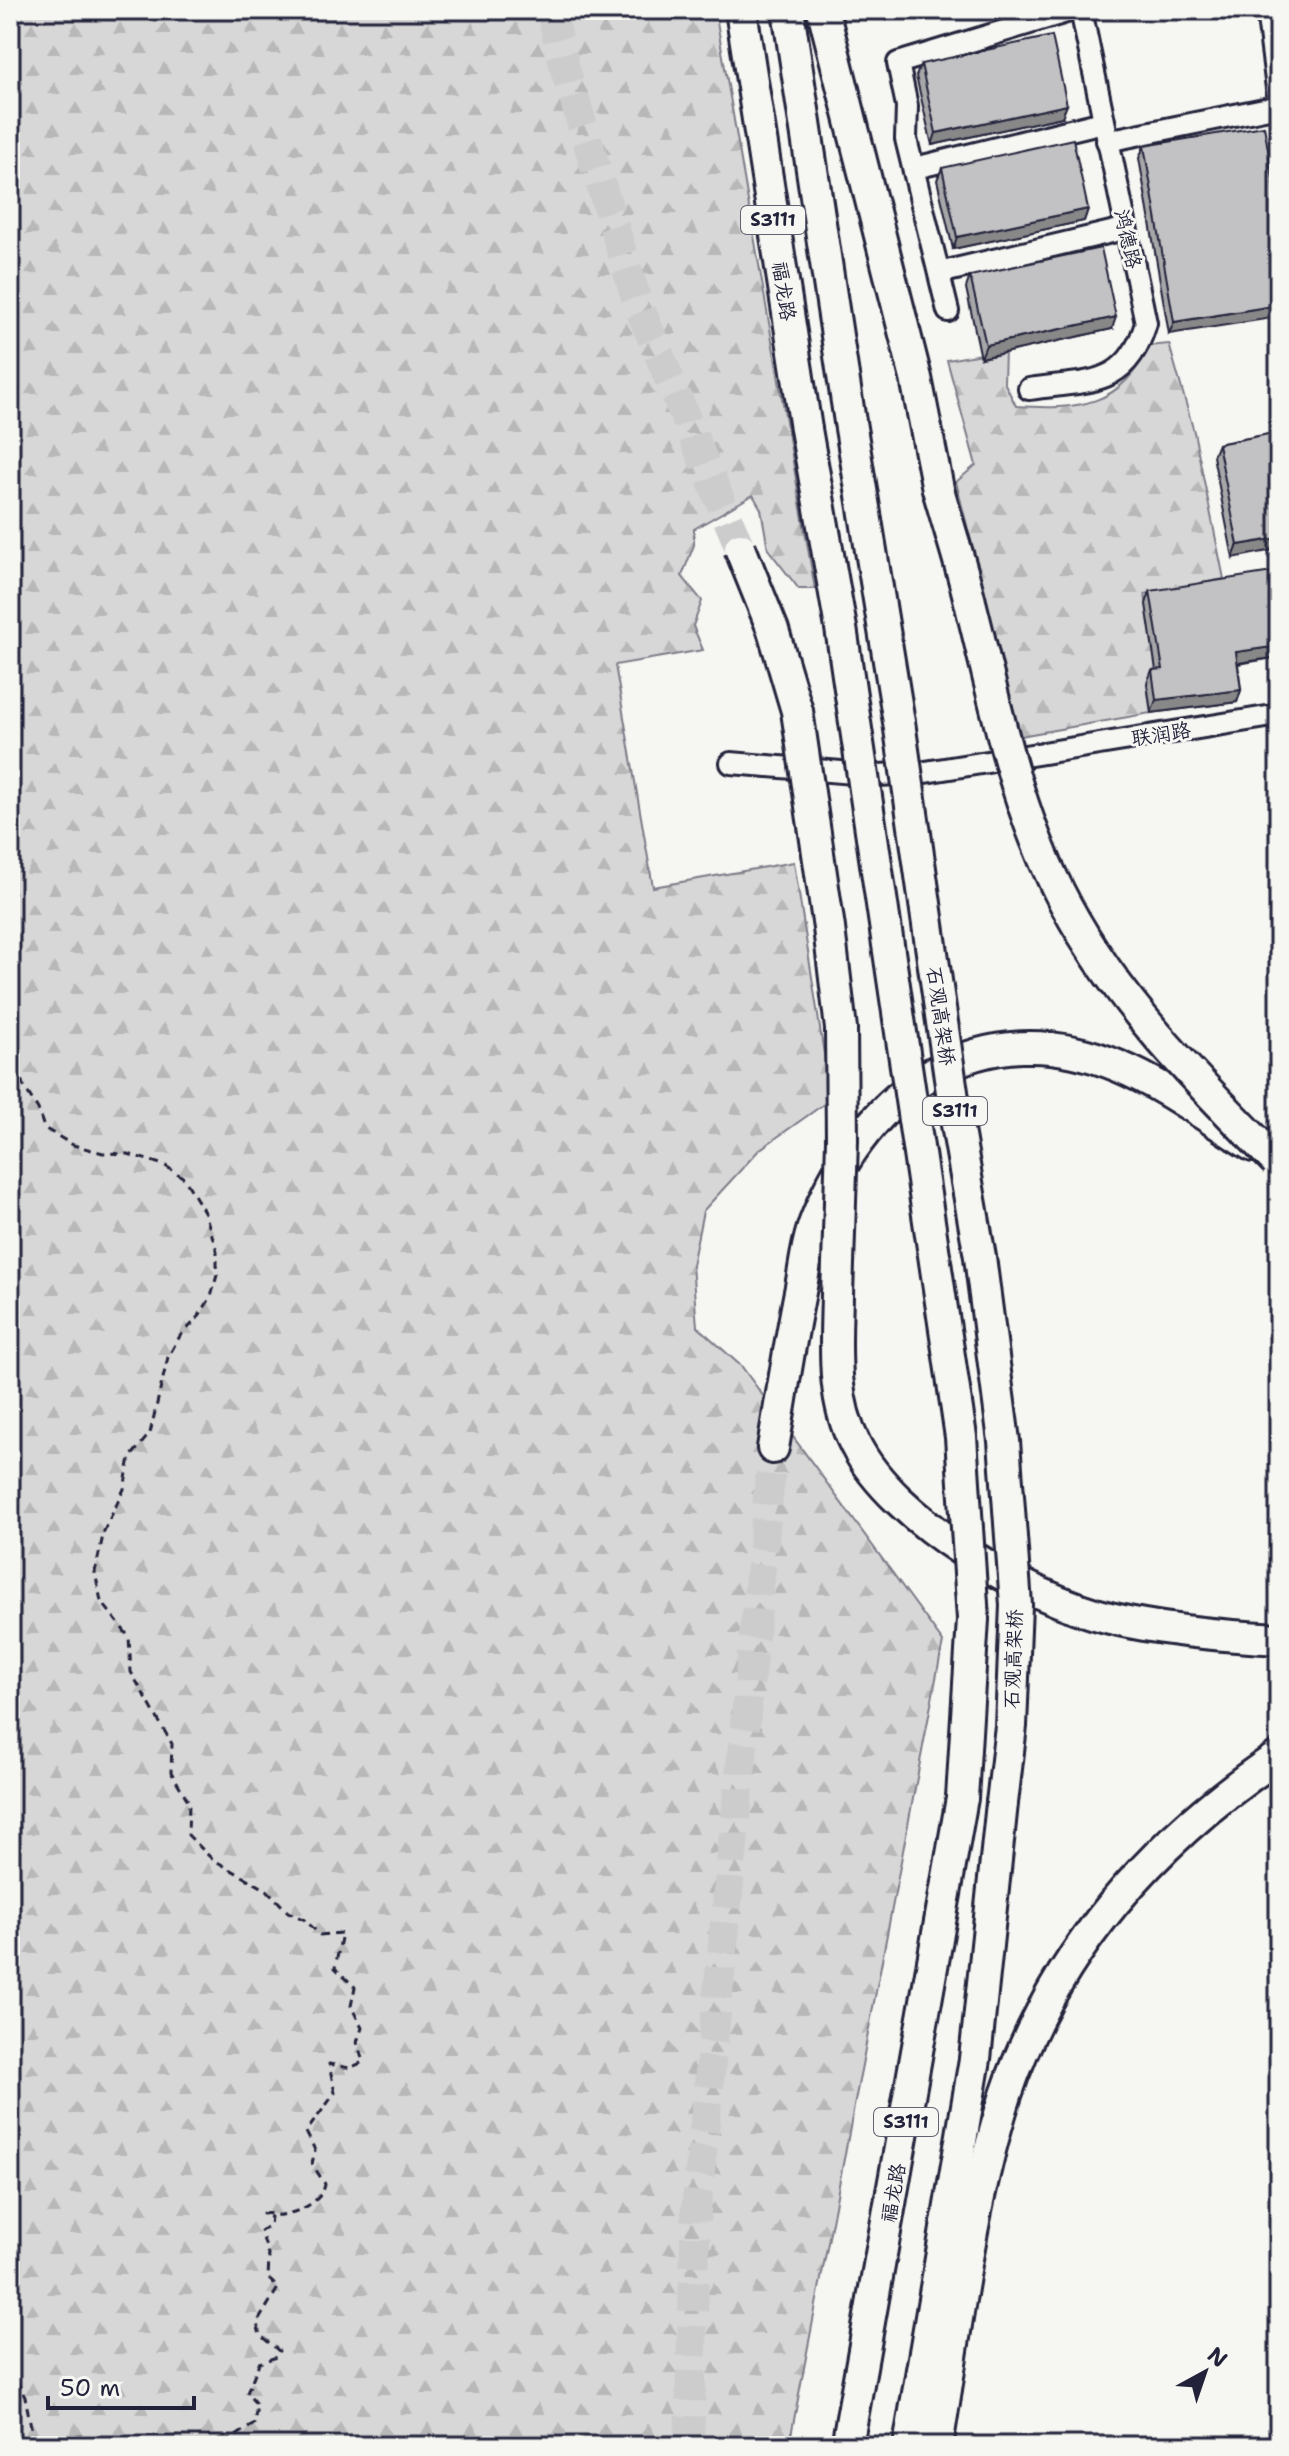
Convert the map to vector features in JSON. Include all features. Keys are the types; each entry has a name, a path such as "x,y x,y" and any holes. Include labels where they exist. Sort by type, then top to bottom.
{"highway":[{"name":"福龙路","path":"741,10 806,429"},
{"name":"石观高架桥","path":"788,10 899,722 998,1393 1016,1605 1011,1726 975,2059 909,2446"},
{"path":"823,10 916,378 938,489 971,604 1008,758 1029,823 1064,902 1097,957 1140,1016 1191,1076 1277,1162"},
{"name":"石观高架桥","path":"806,429 846,659 961,1437 973,1619 962,1798"},
{"path":"740,548 773,630 797,711 829,928 841,1029 842,1140 837,1295 839,1399 855,1445 889,1490 934,1532 996,1570 1056,1600 1110,1618 1279,1639"},
{"path":"773,1448 816,1219 833,1181 856,1145 917,1079 951,1062 989,1051 1028,1047 1074,1052 1116,1065 1152,1082 1277,1162"},
{"path":"937,2446 971,2237 1006,2094 1055,1985 1092,1929 1135,1876 1177,1834 1279,1756"},
{"name":"福龙路","path":"847,2446 962,1798"}],"street":[{"path":"948,311 905,133 907,106 898,63 1073,10"},
{"name":"鸿德路","path":"1029,389 1107,376 1127,363 1146,323 1124,229 1081,10"},
{"path":"915,168 1105,131 1279,105 1267,10"},
{"path":"939,273 1124,229"},
{"name":"联润路","path":"731,763 892,775 1043,752 1269,711"}],"path":[{"path":"10,1040 23,1085 38,1109 44,1128 73,1145 103,1153 128,1154 164,1165 191,1185 205,1213 217,1251 214,1289 205,1308 180,1336 168,1357 150,1433 130,1458 127,1479 104,1531 95,1572 101,1601 129,1637 131,1672 172,1744 171,1772 189,1802 188,1835 212,1859 267,1890 288,1912 305,1920 320,1935 342,1933 335,1968 355,1987 351,2006 362,2028 357,2042 363,2062 350,2068 329,2064 335,2093 306,2132 315,2150 312,2164 325,2184 324,2192 317,2201 282,2215 263,2214 271,2217 270,2224 261,2231 269,2258 268,2278 278,2288 257,2323 260,2335 279,2351 276,2357 259,2363 248,2387 247,2393 257,2405 254,2424 221,2446"},
{"path":"10,2368 25,2397 35,2446"}],"green space":[{"path":"10,10 715,10 815,589 799,589 768,549 761,509 753,495 694,529 694,545 682,576 702,601 693,626 703,650 615,665 653,887 794,862 831,1099 759,1150 703,1211 692,1265 697,1326 742,1367 943,1642 789,2446 10,2446"},
{"path":"1169,344 1194,432 1224,579 1145,594 1158,681 1147,683 1151,713 1020,736 956,482 976,465 947,360 1005,350 1004,382 1016,406 1058,407 1078,405 1111,393 1138,366 1148,346"}],"building":[{"path":"1052,36 1067,105 936,133 921,64"},
{"path":"1264,126 1279,214 1279,305 1174,322 1144,146"},
{"path":"1073,139 1088,209 957,237 942,168"},
{"path":"1101,248 1116,317 986,345 970,276"},
{"path":"1279,432 1279,538 1238,545 1218,444"},
{"path":"1279,571 1279,646 1236,652 1241,690 1156,700 1152,670 1163,669 1150,591"}],"tunnel":[{"path":"551,10 565,69 638,304 740,548"},
{"path":"689,2446 696,2211 773,1448"}]}
